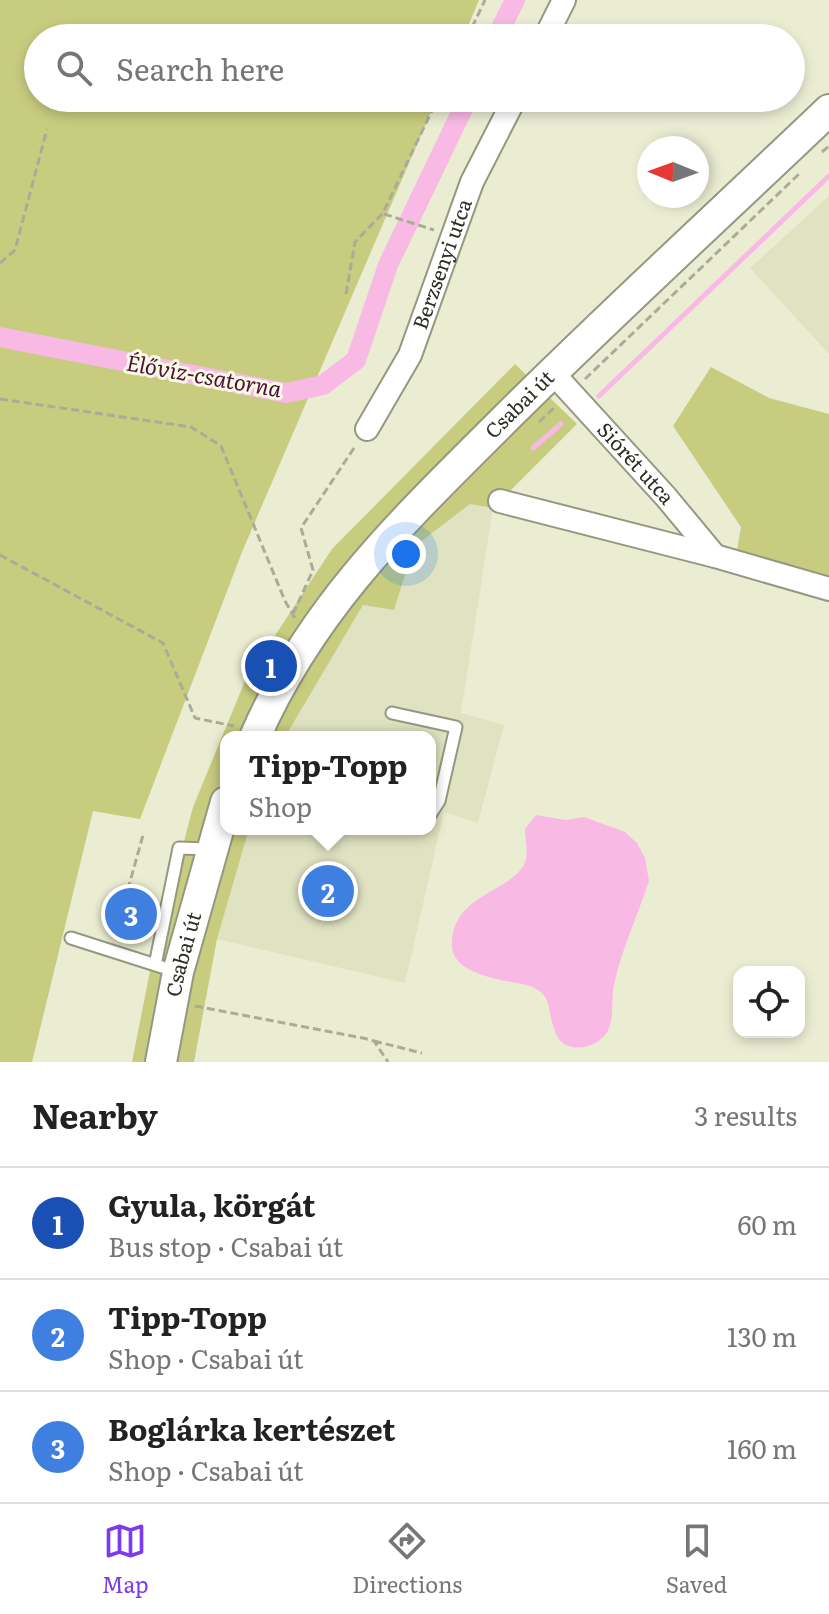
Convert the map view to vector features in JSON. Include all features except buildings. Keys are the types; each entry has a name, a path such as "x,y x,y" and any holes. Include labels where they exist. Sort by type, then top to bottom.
{"street":[{"path":"552,24 564,0"},
{"name":"Csabai út","path":"257,731 301,626 374,551 561,382 829,110"},
{"name":"Berzsenyi utca","path":"367,429 410,355 472,182 508,112"},
{"name":"Siórét utca","path":"561,382 666,497 715,556"},
{"path":"500,501 715,556 829,589"},
{"name":"Csabai út","path":"161,1062 166,968 220,821"}],"lane":[{"path":"392,713 456,727 436,806"},
{"path":"71,938 166,968"}],"path":[{"path":"474,24 485,0"},
{"path":"346,294 355,242 383,213 431,112"},
{"path":"0,263 15,250 47,129"},
{"path":"819,156 829,146"},
{"path":"529,431 561,382 809,165"},
{"path":"383,213 425,227"},
{"path":"0,399 191,427 221,446 301,626"},
{"path":"301,626 313,570 301,528 367,429"},
{"path":"0,555 163,643 195,718 245,731"},
{"path":"111,951 143,835"},
{"path":"211,1011 422,1053"},
{"path":"374,1041 388,1062"}],"shaded area":[{"path":"829,196 829,354 750,268"},
{"path":"470,504 493,508 461,713 504,725 478,823 444,812 405,983 217,939 247,835 436,835 436,731 289,731 363,605 394,610 414,547"},
{"path":"536,815 566,820 584,817 625,832 637,843 645,858 649,881 617,972 609,1028 599,1041 584,1047 568,1046 561,1041 556,1034 547,1001 538,990 468,969 460,963 452,947 454,929 461,915 520,870 527,855 525,829"}],"green space":[{"path":"0,0 479,0 469,24 24,24 24,112 431,112 242,552 140,819 93,811 32,1062 0,1062"},
{"path":"515,364 577,424 493,508 470,504 414,547 394,610 363,605 289,731 224,731 245,681 332,549"},
{"path":"711,367 769,398 829,414 829,578 737,550 741,527 673,426"},
{"path":"220,742 220,835 247,835 217,939 194,1062 132,1062 149,976 193,807"}],"waterway":[{"name":"Élővíz-csatorna","path":"503,24 515,0"},
{"name":"Élővíz-csatorna","path":"0,337 286,393 323,385 356,360 388,265 461,112"},
{"path":"599,396 829,176"},
{"path":"533,448 561,424"}],"place":[{"name":"Gyula, körgát","path":"271,666"},
{"name":"Tipp-Topp","path":"328,891"},
{"name":"Boglárka kertészet","path":"131,914"}]}
